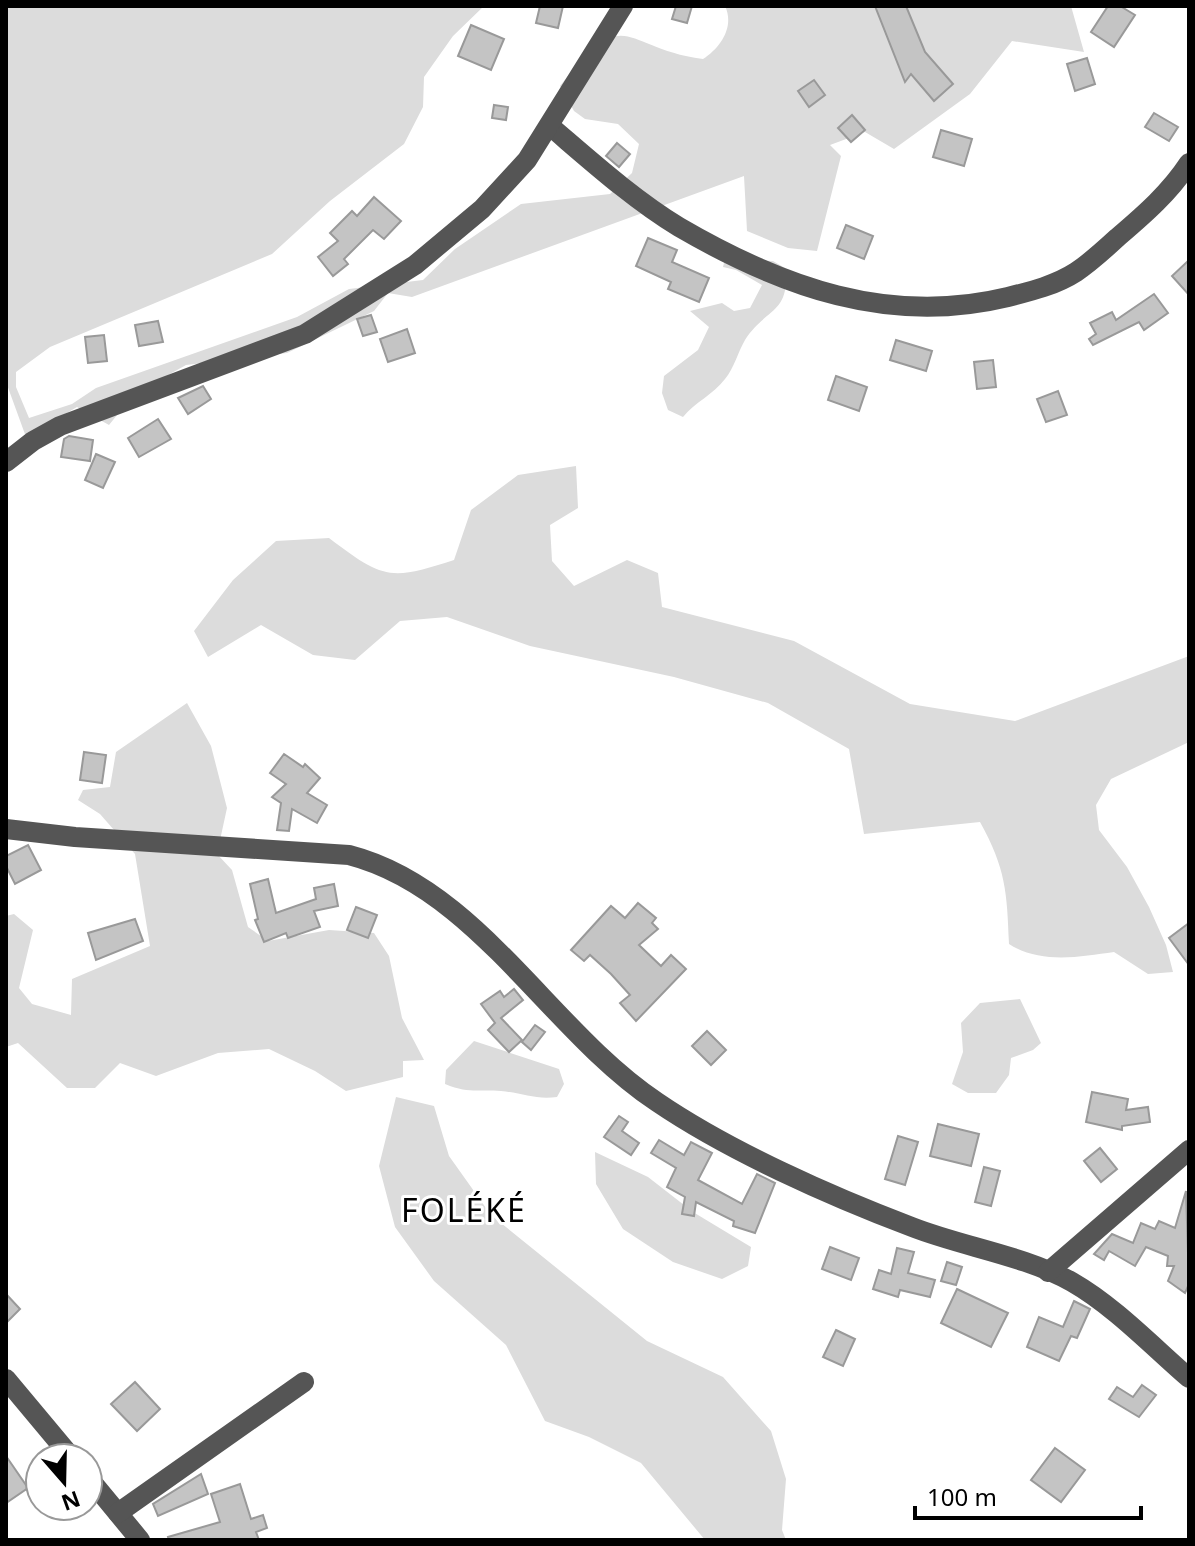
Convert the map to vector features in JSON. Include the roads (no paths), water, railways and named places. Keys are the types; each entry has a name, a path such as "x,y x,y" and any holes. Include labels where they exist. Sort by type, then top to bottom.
{"street":[{"path":"6,462 33,441 60,426 266,351 334,319 415,265 507,184 550,126 623,6"},
{"path":"550,126 608,176 678,226 769,273 858,303 918,309 1034,291 1075,272 1158,202 1189,163"},
{"path":"6,829 75,837 349,855 376,862 416,884 466,923 567,1025 659,1103 771,1165 911,1227 1048,1272 1086,1292 1189,1378"},
{"path":"1048,1272 1189,1150"},
{"path":"6,1379 59,1442"},
{"path":"118,1513 304,1382"},
{"path":"104,1496 140,1540"}],"district":[{"name":"FOLÉKÉ","path":"464,1209"}]}
